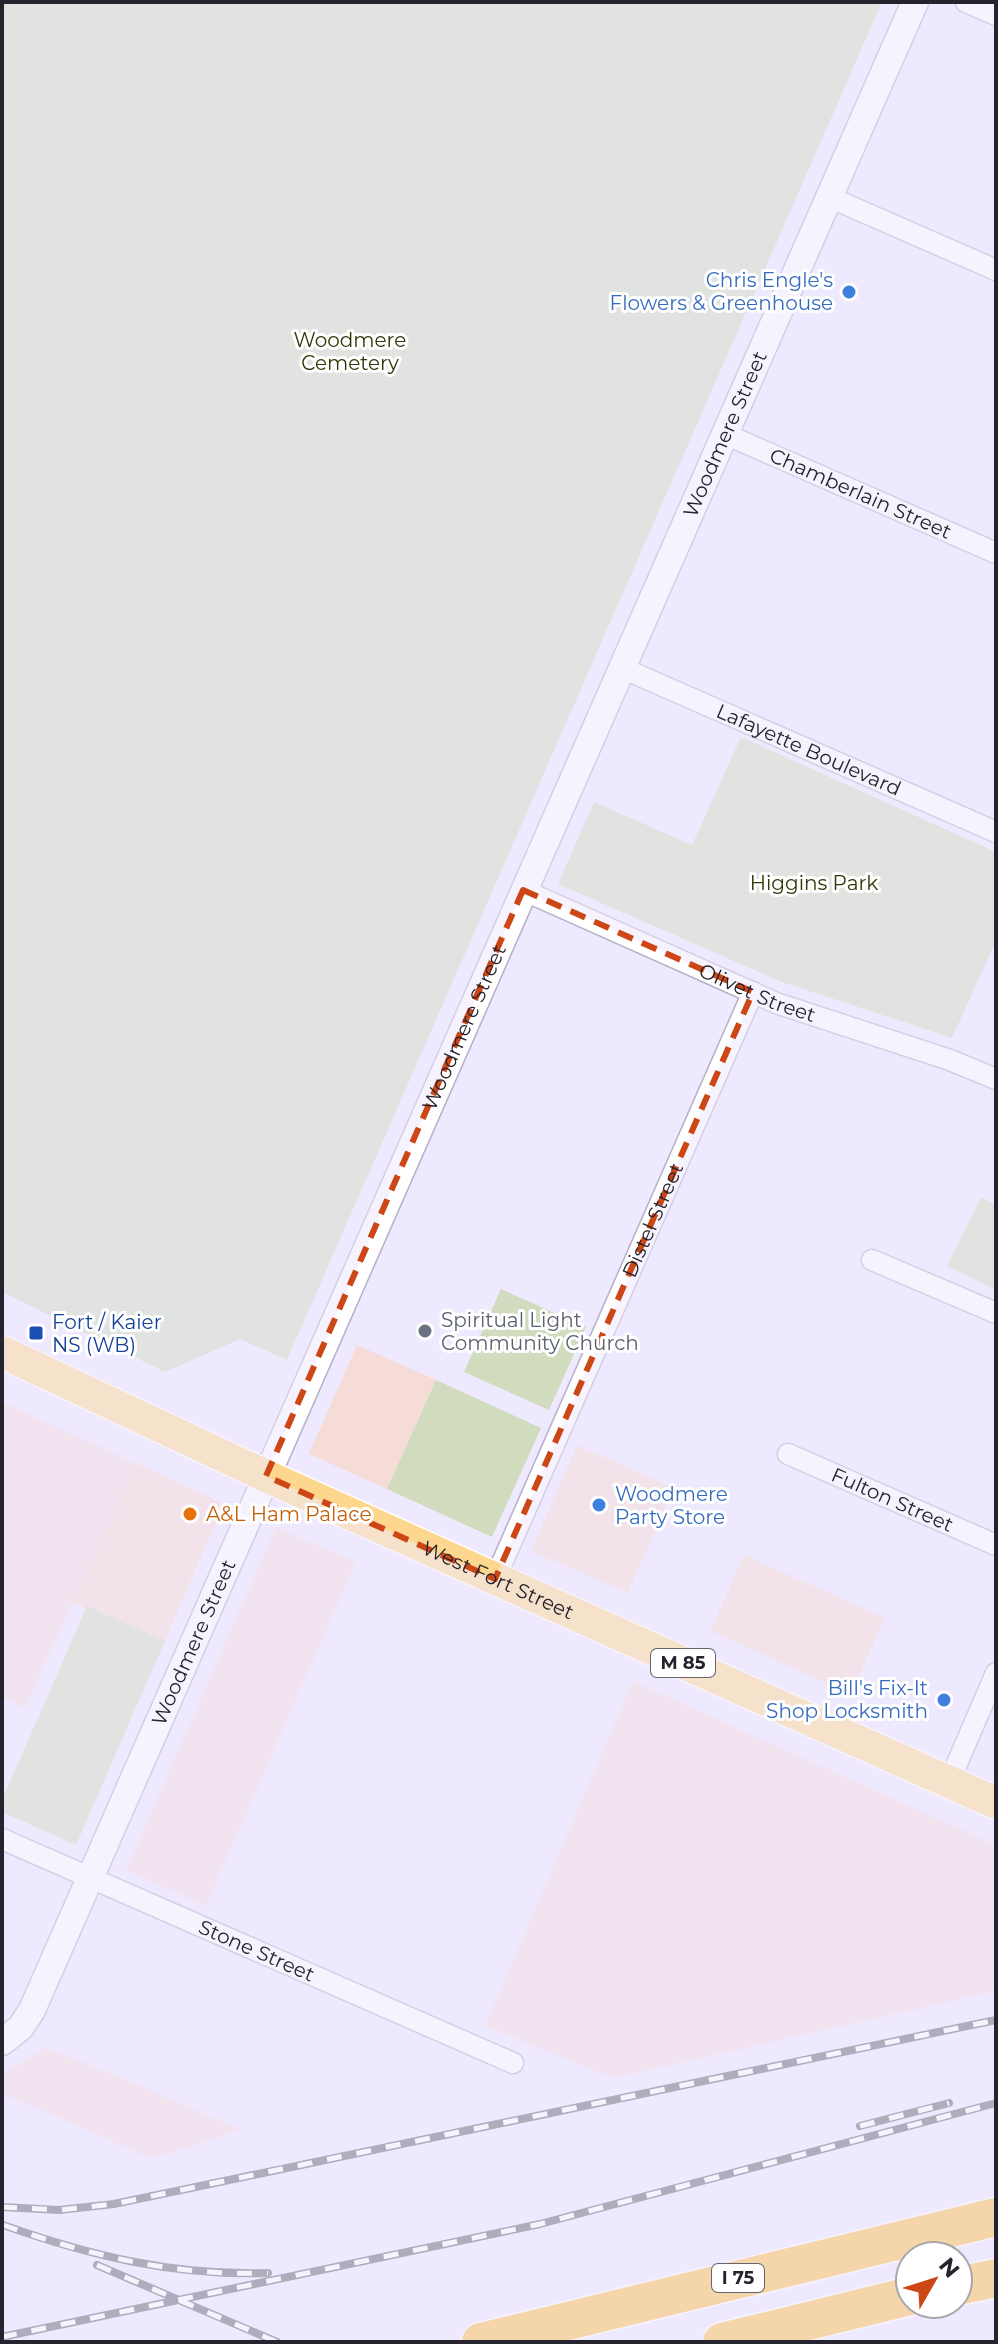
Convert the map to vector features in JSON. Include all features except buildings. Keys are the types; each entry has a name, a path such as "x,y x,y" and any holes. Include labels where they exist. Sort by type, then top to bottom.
{"highway":[{"name":"I 75","path":"481,2342 996,2217"},
{"path":"974,2283 996,2278"},
{"path":"722,2342 894,2300"}],"main road":[{"name":"West Fort Street","path":"2,1352 266,1476 996,1803"}],"street":[{"name":"Woodmere Street","path":"2,2042 21,2027 32,2010 915,2"},
{"path":"966,2 996,15"},
{"path":"829,197 996,270"},
{"name":"Chamberlain Street","path":"725,434 996,553"},
{"name":"Lafayette Boulevard","path":"622,668 996,832"},
{"name":"Olivet Street","path":"523,890 776,1003 950,1060 996,1079"},
{"name":"Distel Street","path":"495,1579 753,992"},
{"path":"872,1260 996,1313"},
{"name":"Fulton Street","path":"788,1454 996,1545"},
{"path":"949,1782 996,1673"},
{"name":"Stone Street","path":"2,1839 513,2063"}],"highlighted area":[{"path":"523,890 753,992 495,1579 266,1476"}],"shaded area":[{"path":"357,1345 436,1380 387,1489 309,1454"},
{"path":"2,1402 136,1463 25,1708 2,1698"},
{"path":"577,1445 674,1488 628,1593 531,1551"},
{"path":"136,1463 224,1504 165,1641 73,1602"},
{"path":"276,1527 356,1562 206,1906 126,1870"},
{"path":"744,1555 885,1618 851,1694 710,1631"},
{"path":"633,1681 996,1845 996,1991 613,2078 485,2026"},
{"path":"46,2047 241,2130 153,2159 2,2093 2,2075"}],"green space":[{"name":"Woodmere Cemetery","path":"2,2 882,2 287,1360 240,1339 165,1372 2,1292"},
{"name":"Higgins Park","path":"741,737 996,852 996,941 952,1038 782,982 558,884 594,802 692,845"},
{"path":"981,1197 996,1204 996,1290 947,1266"},
{"path":"501,1289 586,1327 549,1410 464,1372"},
{"path":"436,1380 541,1428 492,1537 387,1489"},
{"path":"87,1606 165,1641 76,1845 2,1812 2,1800"}],"railway":[{"path":"2,2207 59,2210 114,2204 996,2020"},
{"path":"860,2126 949,2103"},
{"path":"2,2337 540,2224 996,2103"},
{"path":"3,2225 68,2246 133,2262 199,2271 268,2273"},
{"path":"97,2265 277,2342"}],"place":[{"name":"Chris Engle's Flowers & Greenhouse","path":"849,292"},
{"name":"Spiritual Light Community Church","path":"425,1331"},
{"name":"Fort / Kaier NS (WB)","path":"36,1333"},
{"name":"Woodmere Party Store","path":"599,1505"},
{"name":"A&L Ham Palace","path":"190,1514"},
{"name":"Bill's Fix-It Shop Locksmith","path":"944,1700"}]}
